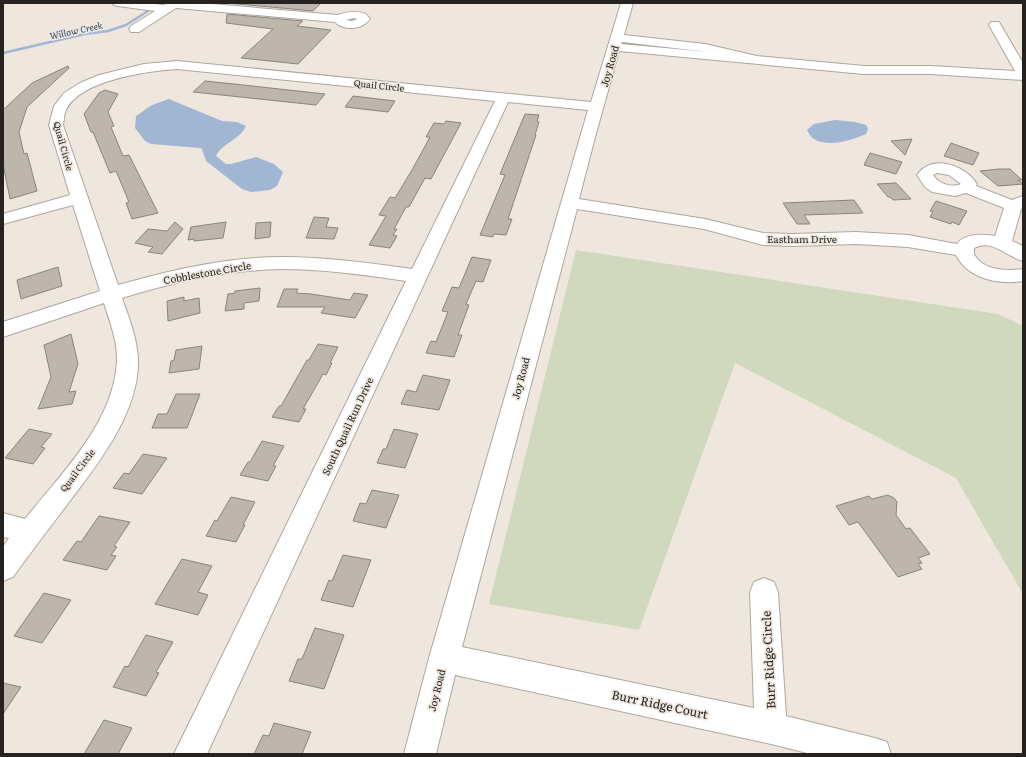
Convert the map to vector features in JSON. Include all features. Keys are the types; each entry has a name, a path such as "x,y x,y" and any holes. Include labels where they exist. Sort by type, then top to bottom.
{"street":[{"path":"118,3 171,5 340,19"},
{"name":"Joy Road","path":"420,754 444,658 526,356 570,203 586,141 627,3"},
{"path":"135,29 171,5"},
{"path":"995,25 1023,75"},
{"path":"616,42 756,60 864,70 931,70 1023,75"},
{"name":"Quail Circle","path":"3,568 101,438 115,412 124,389 128,367 127,347 56,124 55,117 63,104 77,91 97,81 120,73 152,67 190,66 597,107"},
{"name":"South Quail Run Drive","path":"190,754 504,98"},
{"path":"967,188 1018,204 1002,243"},
{"path":"3,219 79,198"},
{"name":"Eastham Drive","path":"570,203 705,224 763,239 792,240 856,238 908,241 964,251"},
{"path":"1023,255 1002,243 980,240 965,245 964,251 967,259 976,267 988,273 1002,277 1015,278 1023,275"},
{"name":"Cobblestone Circle","path":"3,330 140,285 192,273 261,264 326,264 418,276"},
{"path":"3,525 30,532"},
{"name":"Burr Ridge Circle","path":"764,592 771,728"},
{"name":"Burr Ridge Court","path":"444,658 771,728 875,754"}],"green space":[{"path":"576,250 998,314 1023,326 1023,594 956,478 735,363 639,630 489,604"}],"water":[{"path":"169,99 222,121 237,122 246,126 240,135 222,148 216,156 226,164 256,157 274,164 283,172 277,186 270,190 251,192 242,189 206,161 202,149 200,148 151,144 145,141 135,128 136,116 152,105"},
{"path":"835,120 855,122 866,125 868,129 866,134 843,142 834,143 818,141 811,137 807,130 814,124"}],"building":[{"path":"227,3 321,3 313,11"},
{"path":"227,14 303,21 297,26 331,30 298,64 241,58 273,29 226,23"},
{"path":"68,66 69,68 27,107 19,132 24,154 27,153 37,191 10,199 3,164 3,110 32,83"},
{"path":"205,81 325,94 316,105 193,92"},
{"path":"105,90 118,94 108,112 114,126 111,127 123,156 129,155 158,213 132,219 126,203 129,202 116,171 110,173 93,132 91,132 84,114 99,93"},
{"path":"353,96 395,101 388,112 345,107"},
{"path":"525,114 539,115 537,121 539,122 508,219 512,219 506,235 494,234 493,237 480,235 505,175 500,174"},
{"path":"446,121 461,123 431,179 425,178 409,207 406,207 394,229 397,229 393,235 397,236 390,248 369,245 386,216 379,215 390,197 395,198 412,170 430,137 426,137 434,123 444,124"},
{"path":"912,139 905,155 891,141"},
{"path":"951,143 979,153 973,165 944,156"},
{"path":"870,153 902,162 896,174 864,165"},
{"path":"1010,169 1022,180 1018,180 1023,184 998,186 980,171"},
{"path":"896,183 911,199 893,200 888,197 877,184"},
{"path":"854,200 863,213 804,215 810,224 797,224 783,203"},
{"path":"936,201 967,211 959,225 930,217 933,212 930,211"},
{"path":"314,217 329,218 326,227 338,228 334,239 306,238"},
{"path":"175,222 183,229 162,254 148,252 153,247 135,243 148,229 167,231"},
{"path":"226,222 223,238 194,241 194,239 188,240 191,227"},
{"path":"271,222 270,237 255,239 256,223"},
{"path":"472,257 491,260 483,282 476,281 466,304 469,305 458,335 462,335 454,357 426,353 431,341 436,342 448,312 442,311 452,287 459,288"},
{"path":"58,267 62,286 21,299 17,280"},
{"path":"260,288 259,301 244,303 244,309 225,311 228,294 235,293 235,291"},
{"path":"284,289 298,289 296,293 350,300 354,293 368,295 355,318 321,313 325,307 277,307"},
{"path":"184,297 184,301 199,298 200,313 168,321 167,301"},
{"path":"71,334 78,364 69,392 76,391 72,404 38,409 51,377 44,345"},
{"path":"318,344 338,347 326,375 323,374 303,409 306,409 299,422 272,417 279,406 281,406 307,360 309,360"},
{"path":"202,346 199,369 169,373 171,361 174,360 176,350"},
{"path":"423,375 450,380 439,410 401,404 407,390 416,392"},
{"path":"176,394 200,394 187,428 152,428 158,414 167,414"},
{"path":"29,429 52,434 41,447 45,448 33,464 5,458"},
{"path":"394,429 418,434 405,468 377,463 383,449 386,449"},
{"path":"262,441 284,446 273,466 276,466 268,481 240,475 248,462 250,462"},
{"path":"143,454 167,458 142,494 113,488 124,473 129,474"},
{"path":"372,490 399,495 386,528 353,521 360,503 366,504"},
{"path":"888,495 894,498 897,502 896,515 906,529 910,528 930,554 918,558 922,563 918,564 922,569 898,577 858,522 849,525 836,506 869,496 872,499"},
{"path":"231,497 255,502 236,542 206,536 215,520 217,521"},
{"path":"99,516 130,522 114,546 117,547 111,555 116,556 107,570 63,560 77,541 81,542"},
{"path":"343,555 371,560 353,607 321,600 329,580 332,581"},
{"path":"182,559 212,566 198,592 208,595 198,615 155,604"},
{"path":"44,593 71,600 42,643 14,636"},
{"path":"315,628 344,635 324,689 289,681 298,659 302,659"},
{"path":"146,635 173,642 156,672 159,673 146,696 113,687 125,666 128,667"},
{"path":"3,683 21,687 3,714"},
{"path":"104,720 132,728 118,754 84,754"},
{"path":"274,723 311,732 302,754 254,754 263,735 269,736"}],"waterway":[{"name":"Willow Creek","path":"3,53 85,34 108,31 126,25 148,11"}]}
